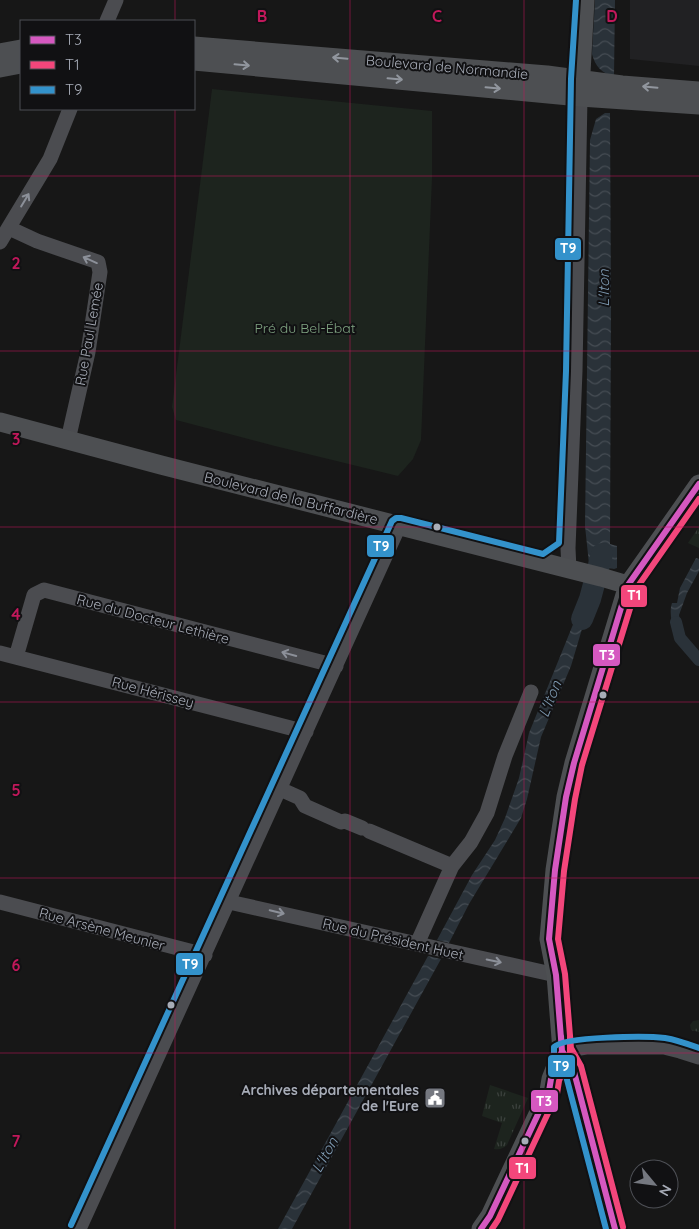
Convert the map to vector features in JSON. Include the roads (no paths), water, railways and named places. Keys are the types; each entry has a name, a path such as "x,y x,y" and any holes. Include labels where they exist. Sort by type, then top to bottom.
{"main road":[{"path":"580,88 586,0"},
{"name":"Boulevard de Normandie","path":"195,46 580,88 699,105"},
{"path":"0,53 20,49"},
{"name":"Boulevard de Normandie","path":"195,61 580,88 622,85 699,91"},
{"path":"0,68 20,64"},
{"name":"Boulevard de la Buffardière","path":"0,422 161,466 585,573 634,589"},
{"path":"482,1229 490,1216 549,1091 551,1079 562,1051 556,975 549,939 566,797 574,762 620,612 699,484"},
{"path":"634,589 699,506"},
{"path":"562,1051 573,1068 615,1229"},
{"path":"549,1091 559,1084 567,1084 577,1089"}],"street":[{"path":"107,20 116,0"},
{"path":"580,88 575,362 568,548 585,573"},
{"path":"0,242 50,159 70,110"},
{"name":"Rue Paul Lemée","path":"9,228 37,241 98,262 100,272 88,352 68,440"},
{"path":"79,1229 399,526"},
{"path":"545,563 568,548"},
{"name":"Rue du Docteur Lethière","path":"16,657 34,595 44,590 336,666"},
{"name":"Rue Hérissey","path":"0,653 306,732"},
{"path":"431,947 452,866 471,842 487,814 505,756 531,692"},
{"path":"280,789 300,798 305,806 340,822 345,821 452,866"},
{"name":"Rue Arsène Meunier","path":"0,902 205,955"},
{"name":"Rue du Président Huet","path":"229,902 556,975"},
{"path":"562,1051 586,1047 664,1048 680,1050 699,1057"}],"water":[{"path":"595,0 615,0 614,76 600,69 592,54"},
{"path":"605,113 610,113 610,544 617,546 617,568 614,569 589,564 585,526 590,140 596,119"},
{"path":"696,558 699,559 699,571 687,593 679,615 681,627 686,637 675,638 671,617 672,603 677,603 680,588"},
{"path":"587,590 597,593 585,619 571,666 541,737 521,818 469,904 449,943 437,940 472,875 495,840 505,818 519,778 529,733"},
{"path":"692,644 699,654 699,665 682,646"},
{"path":"428,956 441,959 292,1229 278,1229"}],"waterway":[{"name":"L'Iton","path":"582,619 590,599 602,554"},
{"path":"676,622 680,638 699,660"}],"place":[{"name":"Archives départementales de l'Eure","path":"435,1098"}],"park label":[{"name":"Pré du Bel-Ébat","path":"305,328"}]}
